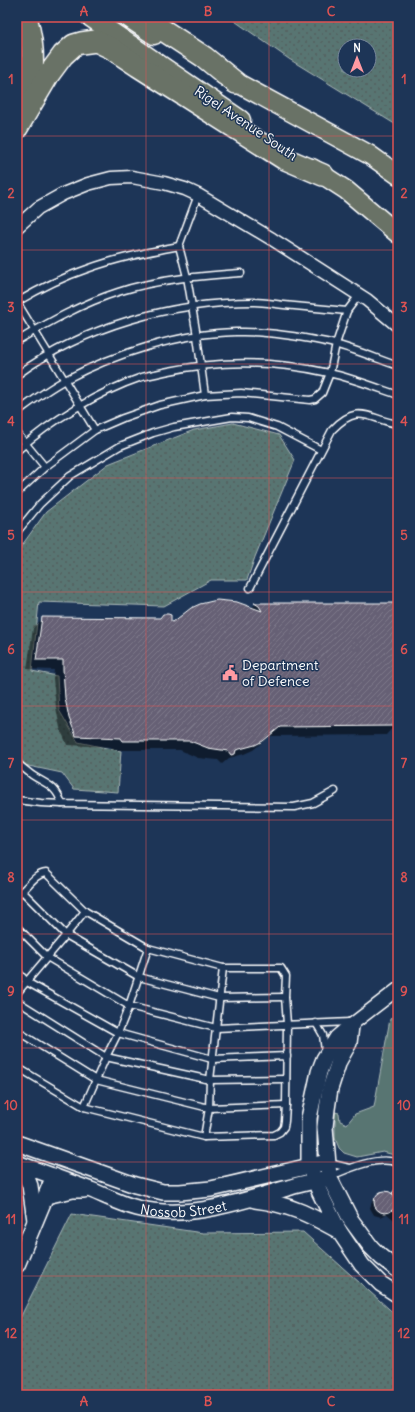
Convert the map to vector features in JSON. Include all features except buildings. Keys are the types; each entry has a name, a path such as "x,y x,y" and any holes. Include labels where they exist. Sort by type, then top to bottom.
{"highway":[{"path":"17,116 30,89 33,71 32,44 26,17"},
{"path":"142,17 204,57 236,83"},
{"path":"17,128 49,74 63,54 74,45 96,42 111,48 283,158 323,175"}],"main road":[{"name":"Rigel Avenue South","path":"90,17 346,190 398,234"},
{"name":"Rigel Avenue South","path":"127,17 156,36 236,83 370,155 398,175"}],"street":[{"path":"17,227 38,208 63,194 88,184 111,178 132,178 164,183 198,195 272,240 359,295 398,326"},
{"path":"398,989 384,998 337,1038 322,1066 309,1118 309,1166 322,1179 371,1247 398,1270"},
{"path":"353,1024 348,1043 339,1061 330,1089 325,1127 327,1162 322,1179 339,1231 362,1265 381,1284 398,1295"},
{"path":"17,1143 118,1178"},
{"path":"17,1148 48,1167 53,1172 54,1176"},
{"name":"Nossob Street","path":"118,1178 135,1185 163,1192 180,1192 217,1188 327,1162"},
{"path":"17,1164 27,1178 30,1186 33,1197 35,1221"},
{"name":"Nossob Street","path":"17,1164 54,1176 136,1208 170,1212 196,1210 232,1204 292,1186 322,1179"},
{"path":"17,1265 54,1176 61,1172 118,1178"},
{"path":"46,1196 73,1190 91,1190"},
{"path":"248,1200 274,1202 305,1213 339,1231"}],"lane":[{"path":"198,195 179,246 187,277 205,395"},
{"path":"95,430 17,302 37,290 87,269 130,256 179,246"},
{"path":"17,341 89,303 119,291 187,277 241,273"},
{"path":"17,493 45,467 95,430 160,405 205,395 241,393 310,400 315,399 322,393 330,373 336,344 347,311 359,295"},
{"path":"17,375 50,354 85,336 115,324 191,306 255,302 347,311"},
{"path":"17,412 64,380 126,353 152,345 212,333 264,333 297,337 336,344 398,366"},
{"path":"17,451 61,418 117,386 144,377 201,366 245,363 287,365 330,373 398,395"},
{"path":"250,588 332,430 347,416 364,413 398,424"},
{"path":"17,532 40,504 70,476 120,446 153,433 174,427 232,417 248,418 277,427 321,450"},
{"path":"17,433 45,467"},
{"path":"17,763 34,776 49,784 59,794 62,804"},
{"path":"17,800 62,804 294,807 313,803 335,791"},
{"path":"17,1067 84,1108 204,1137 274,1135 280,1132 284,1127 286,1105 287,1024 285,997 286,976 284,971 281,968 276,967 222,968 148,948 85,911 46,873 37,876 20,893 66,935 139,977 219,998 285,997"},
{"path":"17,993 85,911"},
{"path":"17,926 47,957 129,1006 216,1028 316,1023 353,1024"},
{"path":"84,1108 129,1006 148,948"},
{"path":"204,1137 222,968"},
{"path":"17,970 27,982 118,1033 212,1059 287,1056"},
{"path":"17,1001 106,1057 210,1080 286,1079"},
{"path":"316,1023 322,1035 325,1046 322,1066"},
{"path":"17,1031 96,1080 208,1108 286,1105"},
{"path":"322,1179 350,1168 386,1160 398,1163"},
{"path":"327,1162 350,1168"}],"green space":[{"path":"229,17 398,17 398,126 289,59"},
{"path":"233,423 279,435 295,460 247,580 211,580 164,606 39,602 32,671 57,676 59,710 78,742 121,751 118,792 74,789 62,773 24,765 17,754 17,552 46,512 108,464 194,430"},
{"path":"398,1013 398,1156 383,1152 357,1157 344,1153 339,1148 335,1138 335,1112 339,1113 340,1121 347,1124 355,1114 374,1107 390,1019"},
{"path":"72,1214 203,1233 303,1232 398,1317 398,1395 17,1395 17,1324"}],"place":[{"name":"Department of Defence","path":"230,673"}]}
